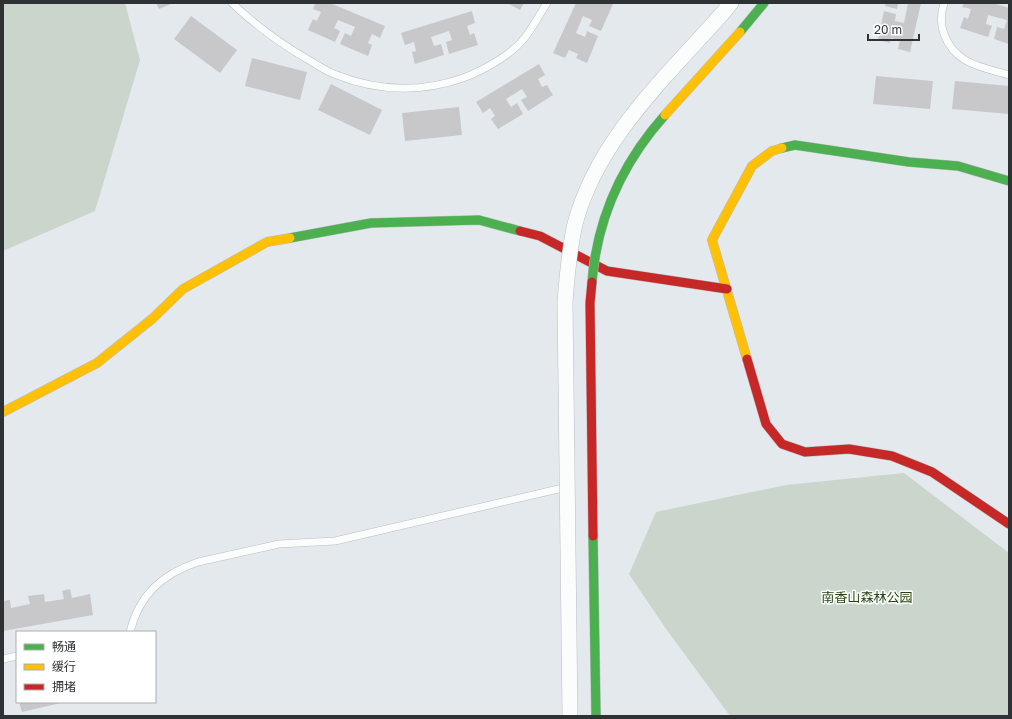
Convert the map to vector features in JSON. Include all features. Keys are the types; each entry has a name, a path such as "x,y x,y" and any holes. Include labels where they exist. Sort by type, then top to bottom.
{"street":[{"path":"570,716 565,302 568,262 576,223 589,186 607,150 630,117 731,3"},
{"path":"596,716 590,303 593,266 600,230 613,195 629,163 650,132 740,32 764,3"},
{"path":"1009,181 958,166 909,162 795,145 772,151 752,166 712,240 766,424 782,444 805,452 848,449 892,456 932,472 1009,524"},
{"path":"3,412 97,363 152,319 183,289 267,242 371,223 479,220 540,236 607,271 726,288"}],"lane":[{"path":"232,3 267,34 286,47 332,73 360,83 389,88 418,88 454,81 474,74 500,60 522,41 547,3"},
{"path":"944,3 942,9 942,27 948,43 959,57 975,65 1009,75"},
{"path":"130,631 138,609 153,588 173,572 185,566 279,544 335,541 567,487"},
{"path":"3,659 16,656"}],"green space":[{"path":"3,3 125,3 140,60 95,211 3,251"},
{"name":"南香山森林公园","path":"904,473 1009,553 1009,716 730,716 664,626 629,574 656,512 786,485"}],"building":[{"path":"156,3 173,3 159,9"},
{"path":"315,3 330,3 385,26 380,38 372,34 368,43 372,45 368,56 340,44 345,33 351,36 355,27 338,20 334,28 340,31 335,42 308,30 313,19 317,21 321,12 313,9"},
{"path":"524,3 520,10 509,4"},
{"path":"576,3 613,4 601,31 589,26 592,20 583,16 576,33 585,37 587,31 598,36 587,63 576,58 578,54 569,50 565,58 553,53"},
{"path":"886,3 898,3 897,9 885,6"},
{"path":"908,3 921,3 910,52 898,49 900,40 891,38 890,43 878,40 884,11 896,14 895,21 904,23"},
{"path":"964,3 993,3 1009,8 1009,44 994,39 997,27 1004,29 1007,20 988,15 986,24 992,26 988,37 960,28 964,17 968,19 971,9 962,7"},
{"path":"472,11 475,23 467,26 470,35 474,33 478,45 449,54 446,42 452,40 449,31 431,37 434,46 441,44 444,55 415,64 412,52 416,51 414,42 405,45 401,33"},
{"path":"191,16 237,50 220,73 174,39"},
{"path":"252,58 307,72 300,100 245,86"},
{"path":"539,64 545,75 538,79 542,87 547,85 553,95 528,111 521,100 527,97 522,89 506,99 511,107 517,103 523,114 498,129 491,119 495,116 490,108 483,113 476,102"},
{"path":"876,76 933,81 930,109 873,104"},
{"path":"955,81 1009,86 1009,114 952,109"},
{"path":"331,84 382,110 370,135 318,110"},
{"path":"459,107 462,135 405,141 402,113"},
{"path":"70,589 72,598 90,594 93,615 3,631 3,601 10,600 11,608 30,604 28,596 44,594 45,602 64,599 62,591"},
{"path":"19,703 61,703 22,712"}],"traffic: fast":[{"path":"740,32 764,3"},
{"path":"592,282 600,236 606,214 615,192 637,152 665,115"},
{"path":"782,148 795,145 909,162 958,166 1009,181"},
{"path":"290,238 371,223 479,220 520,231"},
{"path":"593,536 596,716"}],"traffic: slow":[{"path":"665,115 740,32"},
{"path":"747,359 712,240 752,166 772,151 782,148"},
{"path":"3,412 97,363 152,319 183,289 267,242 290,238"}],"traffic: jam":[{"path":"520,231 540,236 607,271 727,289"},
{"path":"592,282 590,303 593,536"},
{"path":"747,359 766,424 782,444 805,452 849,449 892,456 932,472 1009,524"}]}
